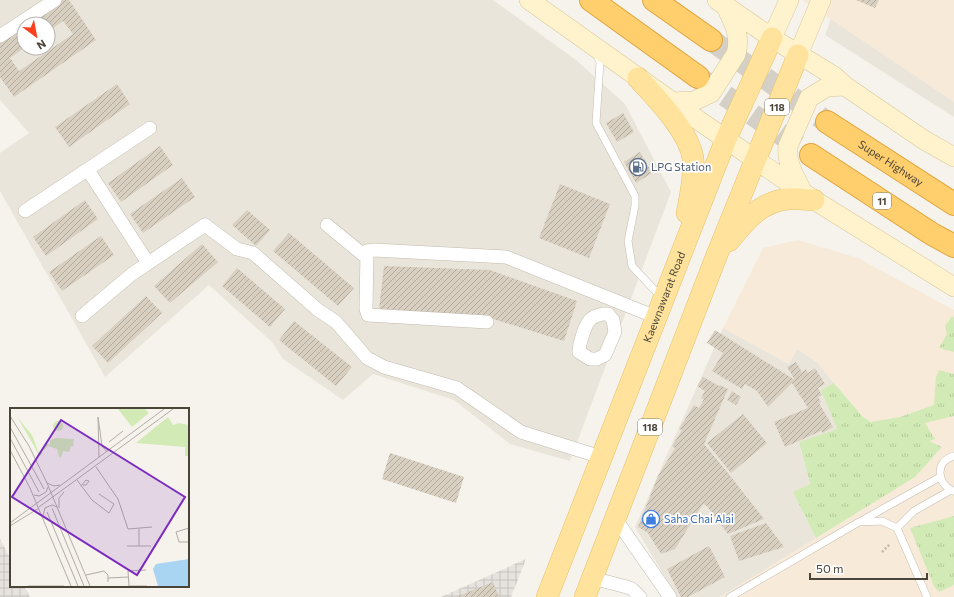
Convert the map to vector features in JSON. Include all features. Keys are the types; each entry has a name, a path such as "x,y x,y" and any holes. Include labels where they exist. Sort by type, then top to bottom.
{"highway":[{"path":"591,0 698,77"},
{"path":"654,0 711,40"},
{"name":"Super Highway","path":"827,122 954,204"},
{"name":"11","path":"811,154 932,234 954,246"}],"main road":[{"path":"529,0 672,102 808,195 954,287"},
{"name":"Kaewnawarat Road","path":"547,597 726,139 790,0"},
{"path":"798,55 821,0"},
{"path":"722,4 798,55 834,76 845,86 918,136 954,157"},
{"path":"672,102 694,101 712,93 736,54 738,47 738,35 736,27 722,4"},
{"name":"118","path":"588,588 716,257 798,55"},
{"path":"638,78 671,115 686,139 693,158 693,176 682,249"},
{"path":"808,195 789,164 788,146 809,98 827,87 845,86"},
{"path":"716,257 745,221 755,212 780,200 808,195"}],"street":[{"path":"0,36 55,0"},
{"path":"25,211 150,128"},
{"path":"88,170 148,262"},
{"path":"82,316 148,262 205,225 237,249 253,253 318,310 336,322 367,358 384,367 457,388 521,432 601,457"},
{"path":"327,225 366,257"},
{"path":"487,322 368,315 366,309 367,251 372,250 506,257 613,300 660,308"},
{"path":"608,314 613,300"},
{"path":"615,518 670,597"},
{"path":"588,588 627,587 632,589 640,597"}],"lane":[{"path":"592,45 600,62 596,123 635,196 635,206 628,241 632,266 660,308"},
{"path":"897,528 914,511 952,491 946,487 940,477 940,471 943,463 950,457 954,456"},
{"path":"730,597 940,477"},
{"path":"859,522 882,521 897,528 927,597"}],"path":[{"path":"882,552 890,544"}],"shaded area":[{"path":"0,0 493,0 576,60 625,104 671,192 570,461 510,444 454,400 373,374 343,400 283,359 272,342 209,285 105,377 0,191 0,153 29,133 0,100"},
{"path":"802,0 954,0 954,102"},
{"path":"838,0 954,0 954,117 825,35"},
{"path":"798,240 858,258 954,310 954,597 720,597 915,477 942,447 928,441 900,417 871,422 863,417 815,360 797,349 789,364 723,328 763,248"},
{"path":"723,328 789,364 797,349 817,362 834,383 821,390 837,429 799,443 810,484 794,492 816,538 720,597 677,597 635,527"},
{"path":"0,539 10,558 10,587 25,587 30,597 0,597"},
{"path":"526,559 511,597 441,597"}],"green space":[{"path":"952,316 954,318 954,352 939,348 947,334 945,326"},
{"path":"939,370 954,374 954,416 925,423 935,439 929,441 942,447 915,477 816,538 793,492 810,484 799,442 837,429 821,390 834,383 863,417 871,422 900,417 934,405 936,377"},
{"path":"954,516 954,585 939,592 934,586 910,528"}],"building":[{"path":"60,0 69,0 96,40 14,97 0,77 0,42 16,31 16,54 10,58 19,71 41,56 56,56 56,46 73,34 63,21 56,26 56,16 37,16"},
{"path":"856,0 879,0 875,8"},
{"path":"117,84 130,104 69,147 55,127"},
{"path":"623,113 634,132 617,142 606,123"},
{"path":"160,146 173,165 121,202 108,183"},
{"name":"LPG Station","path":"640,152 652,173 636,183 624,162"},
{"path":"182,178 195,197 143,233 130,214"},
{"path":"560,184 610,204 589,258 539,238"},
{"path":"85,200 98,219 46,256 33,237"},
{"path":"247,210 270,230 256,246 232,225"},
{"path":"289,233 354,288 338,306 273,251"},
{"path":"101,236 114,255 62,291 49,272"},
{"path":"202,244 218,262 170,303 154,286"},
{"path":"384,266 490,270 577,301 564,341 487,317 379,309"},
{"path":"237,268 285,309 270,327 222,286"},
{"path":"146,296 162,313 108,363 92,346"},
{"path":"294,321 352,367 336,386 279,340"},
{"path":"715,330 795,380 787,367 796,362 802,372 806,369 808,373 815,368 825,384 818,388 822,395 818,397 821,402 819,403 833,427 823,433 821,431 785,447 774,422 808,408 792,383 768,407 757,391 745,384 742,389 712,371 723,353 707,343"},
{"path":"703,377 728,389 704,444 764,519 728,534 707,506 703,504 675,549 661,554 648,533 638,527 658,476 675,448 672,446 682,430 679,429 694,405 699,408 704,399 701,398 705,391 697,386"},
{"path":"732,391 741,397 736,405 727,400"},
{"path":"743,414 767,443 731,473 707,443"},
{"path":"390,453 464,477 456,503 382,479"},
{"path":"766,523 784,547 739,561 730,536"},
{"path":"709,546 725,577 688,597 681,597 667,569"},
{"path":"493,582 499,597 456,597"}],"tunnel":[{"path":"711,40 827,122"},
{"path":"698,77 811,155"}],"place":[{"name":"LPG Station","path":"638,167"},
{"name":"Saha Chai Alai","path":"651,519"}]}
